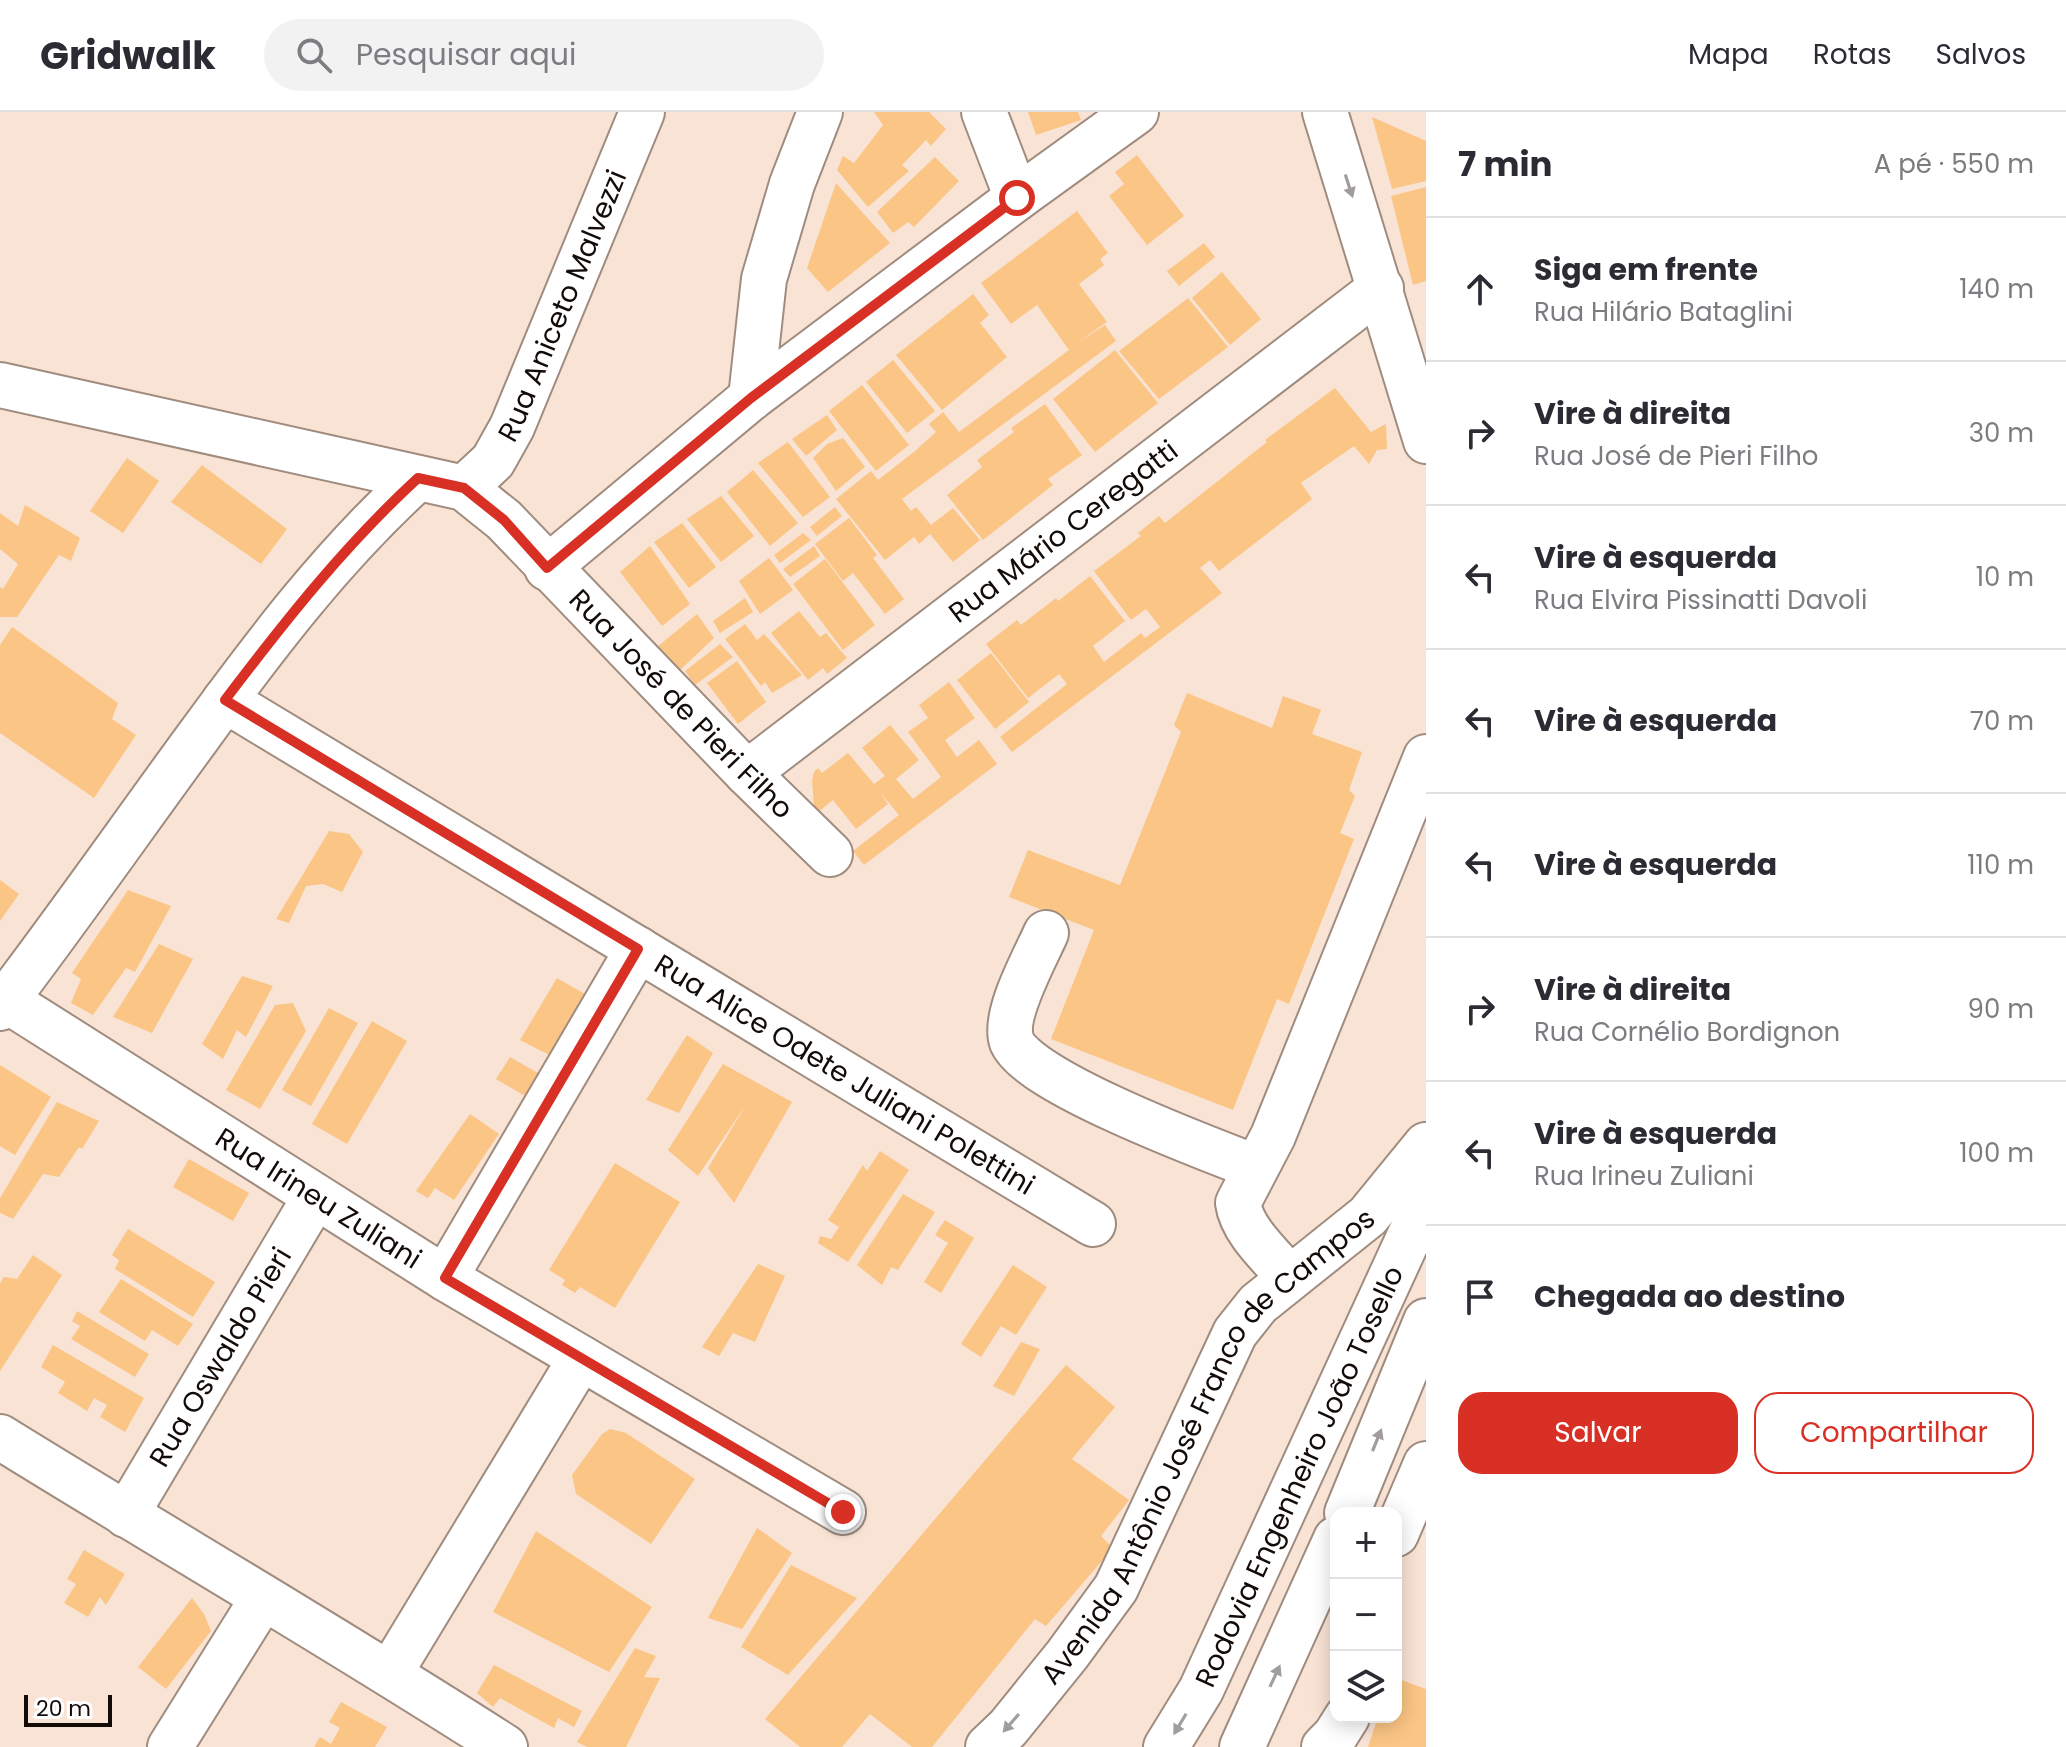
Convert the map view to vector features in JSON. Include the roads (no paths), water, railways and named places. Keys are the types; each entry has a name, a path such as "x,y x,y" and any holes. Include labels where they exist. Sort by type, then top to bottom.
{"street":[{"name":"Rua Aniceto Malvezzi","path":"464,488 493,461 512,427 642,112"},
{"path":"751,398 764,279 792,184 820,112"},
{"path":"984,112 1017,198"},
{"path":"547,568 751,398 1136,112"},
{"path":"1325,112 1426,441"},
{"name":"Rua Mário Ceregatti","path":"747,773 1381,288"},
{"path":"0,385 464,488"},
{"path":"3,1004 225,700 305,596 341,554 418,478"},
{"name":"Rua José de Pieri Filho","path":"464,488 504,520 747,773 830,854"},
{"name":"Rua Alice Odete Juliani Polettini","path":"225,700 1093,1224"},
{"path":"1289,1277 1240,1216 1238,1203 1273,1136 1426,757"},
{"path":"1046,933 1020,992 1010,1025 1012,1044 1031,1064 1077,1092 1255,1167"},
{"path":"445,1278 638,949"},
{"name":"Rua Irineu Zuliani","path":"3,1004 445,1278 843,1512"},
{"name":"Avenida Antônio José Franco de Campos","path":"988,1747 1008,1728 1067,1655 1116,1588 1235,1333 1258,1304 1368,1216 1426,1145"},
{"name":"Rua Oswaldo Pieri","path":"126,1515 315,1197"},
{"name":"Rodovia Engenheiro João Tosello","path":"1166,1747 1201,1690 1426,1200"},
{"name":"Rodovia Engenheiro João Tosello","path":"1349,1507 1426,1321"},
{"path":"390,1673 581,1358"},
{"path":"0,1437 390,1673 505,1747"},
{"path":"1402,1520 1426,1464"},
{"path":"1242,1747 1330,1552"},
{"path":"170,1747 263,1598"},
{"path":"1324,1747 1343,1723"}]}
